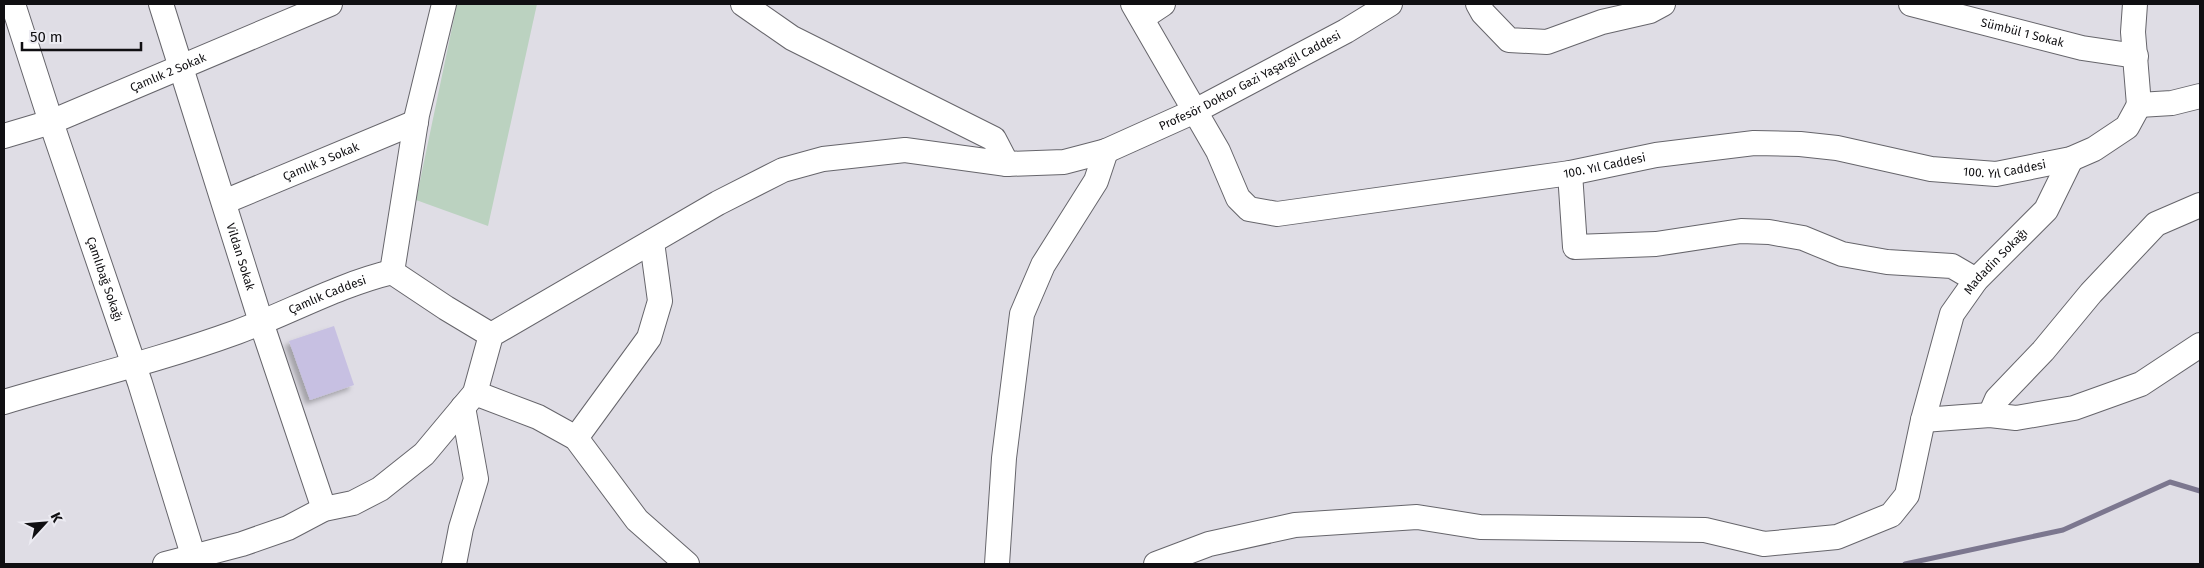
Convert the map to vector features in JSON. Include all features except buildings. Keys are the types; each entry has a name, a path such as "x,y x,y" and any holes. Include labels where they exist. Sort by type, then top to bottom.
{"street":[{"name":"Çamlıbağ Sokağı","path":"13,4 134,366 193,555"},
{"name":"Vildan Sokak","path":"161,4 261,322 324,509"},
{"name":"Çamlık 2 Sokak","path":"4,136 51,122 330,4"},
{"path":"165,564 193,555 242,544 288,528 324,509 353,503 380,489 424,454 469,400 491,335 392,272 416,122 444,4"},
{"path":"743,4 792,38 994,139 1007,164"},
{"path":"1138,11 1163,4"},
{"name":"Profesör Doktor Gazi Yaşargil Caddesi","path":"491,335 718,203 783,170 823,159 905,150 1007,164 1064,162 1106,151 1195,110 1346,31 1390,4"},
{"path":"1478,4 1509,40 1547,42 1602,22 1650,11 1663,4"},
{"name":"Sümbül 1 Sokak","path":"1911,4 2082,48 2136,56"},
{"path":"2071,159 2094,149 2127,127 2139,105 2133,32 2135,4"},
{"name":"100. Yıl Caddesi","path":"1138,11 1218,151 1238,198 1249,209 1260,212 1277,214 1570,174 1656,154 1754,143 1800,144 1837,148 1931,169 1996,174 2071,159"},
{"path":"2139,105 2172,103 2200,96"},
{"name":"Çamlık 3 Sokak","path":"224,202 416,122"},
{"path":"997,564 1004,458 1022,314 1042,264 1096,181 1106,151"},
{"name":"Madadin Sokağı","path":"1156,564 1209,544 1295,525 1417,517 1480,528 1705,530 1764,544 1837,537 1891,515 1907,495 1923,420 1952,314 1976,280 2046,210 2071,159"},
{"path":"1570,174 1575,246 1656,244 1741,231 1769,232 1803,238 1842,254 1887,262 1952,266 1976,280"},
{"path":"1990,415 1997,399 2043,351 2103,279 2156,224 2200,205"},
{"path":"576,438 649,338 660,301 652,242"},
{"name":"Çamlık Caddesi","path":"4,402 134,366 261,322 364,279 392,272"},
{"path":"1923,420 1990,415 2016,418 2066,410 2097,402 2141,384 2200,345"},
{"path":"469,400 538,417 576,438 637,520 687,564"},
{"path":"454,564 461,528 476,479 469,400"}],"green space":[{"path":"457,4 537,4 488,226 416,200"}],"waterway":[{"path":"1905,564 2063,530 2170,482 2200,491"}]}
